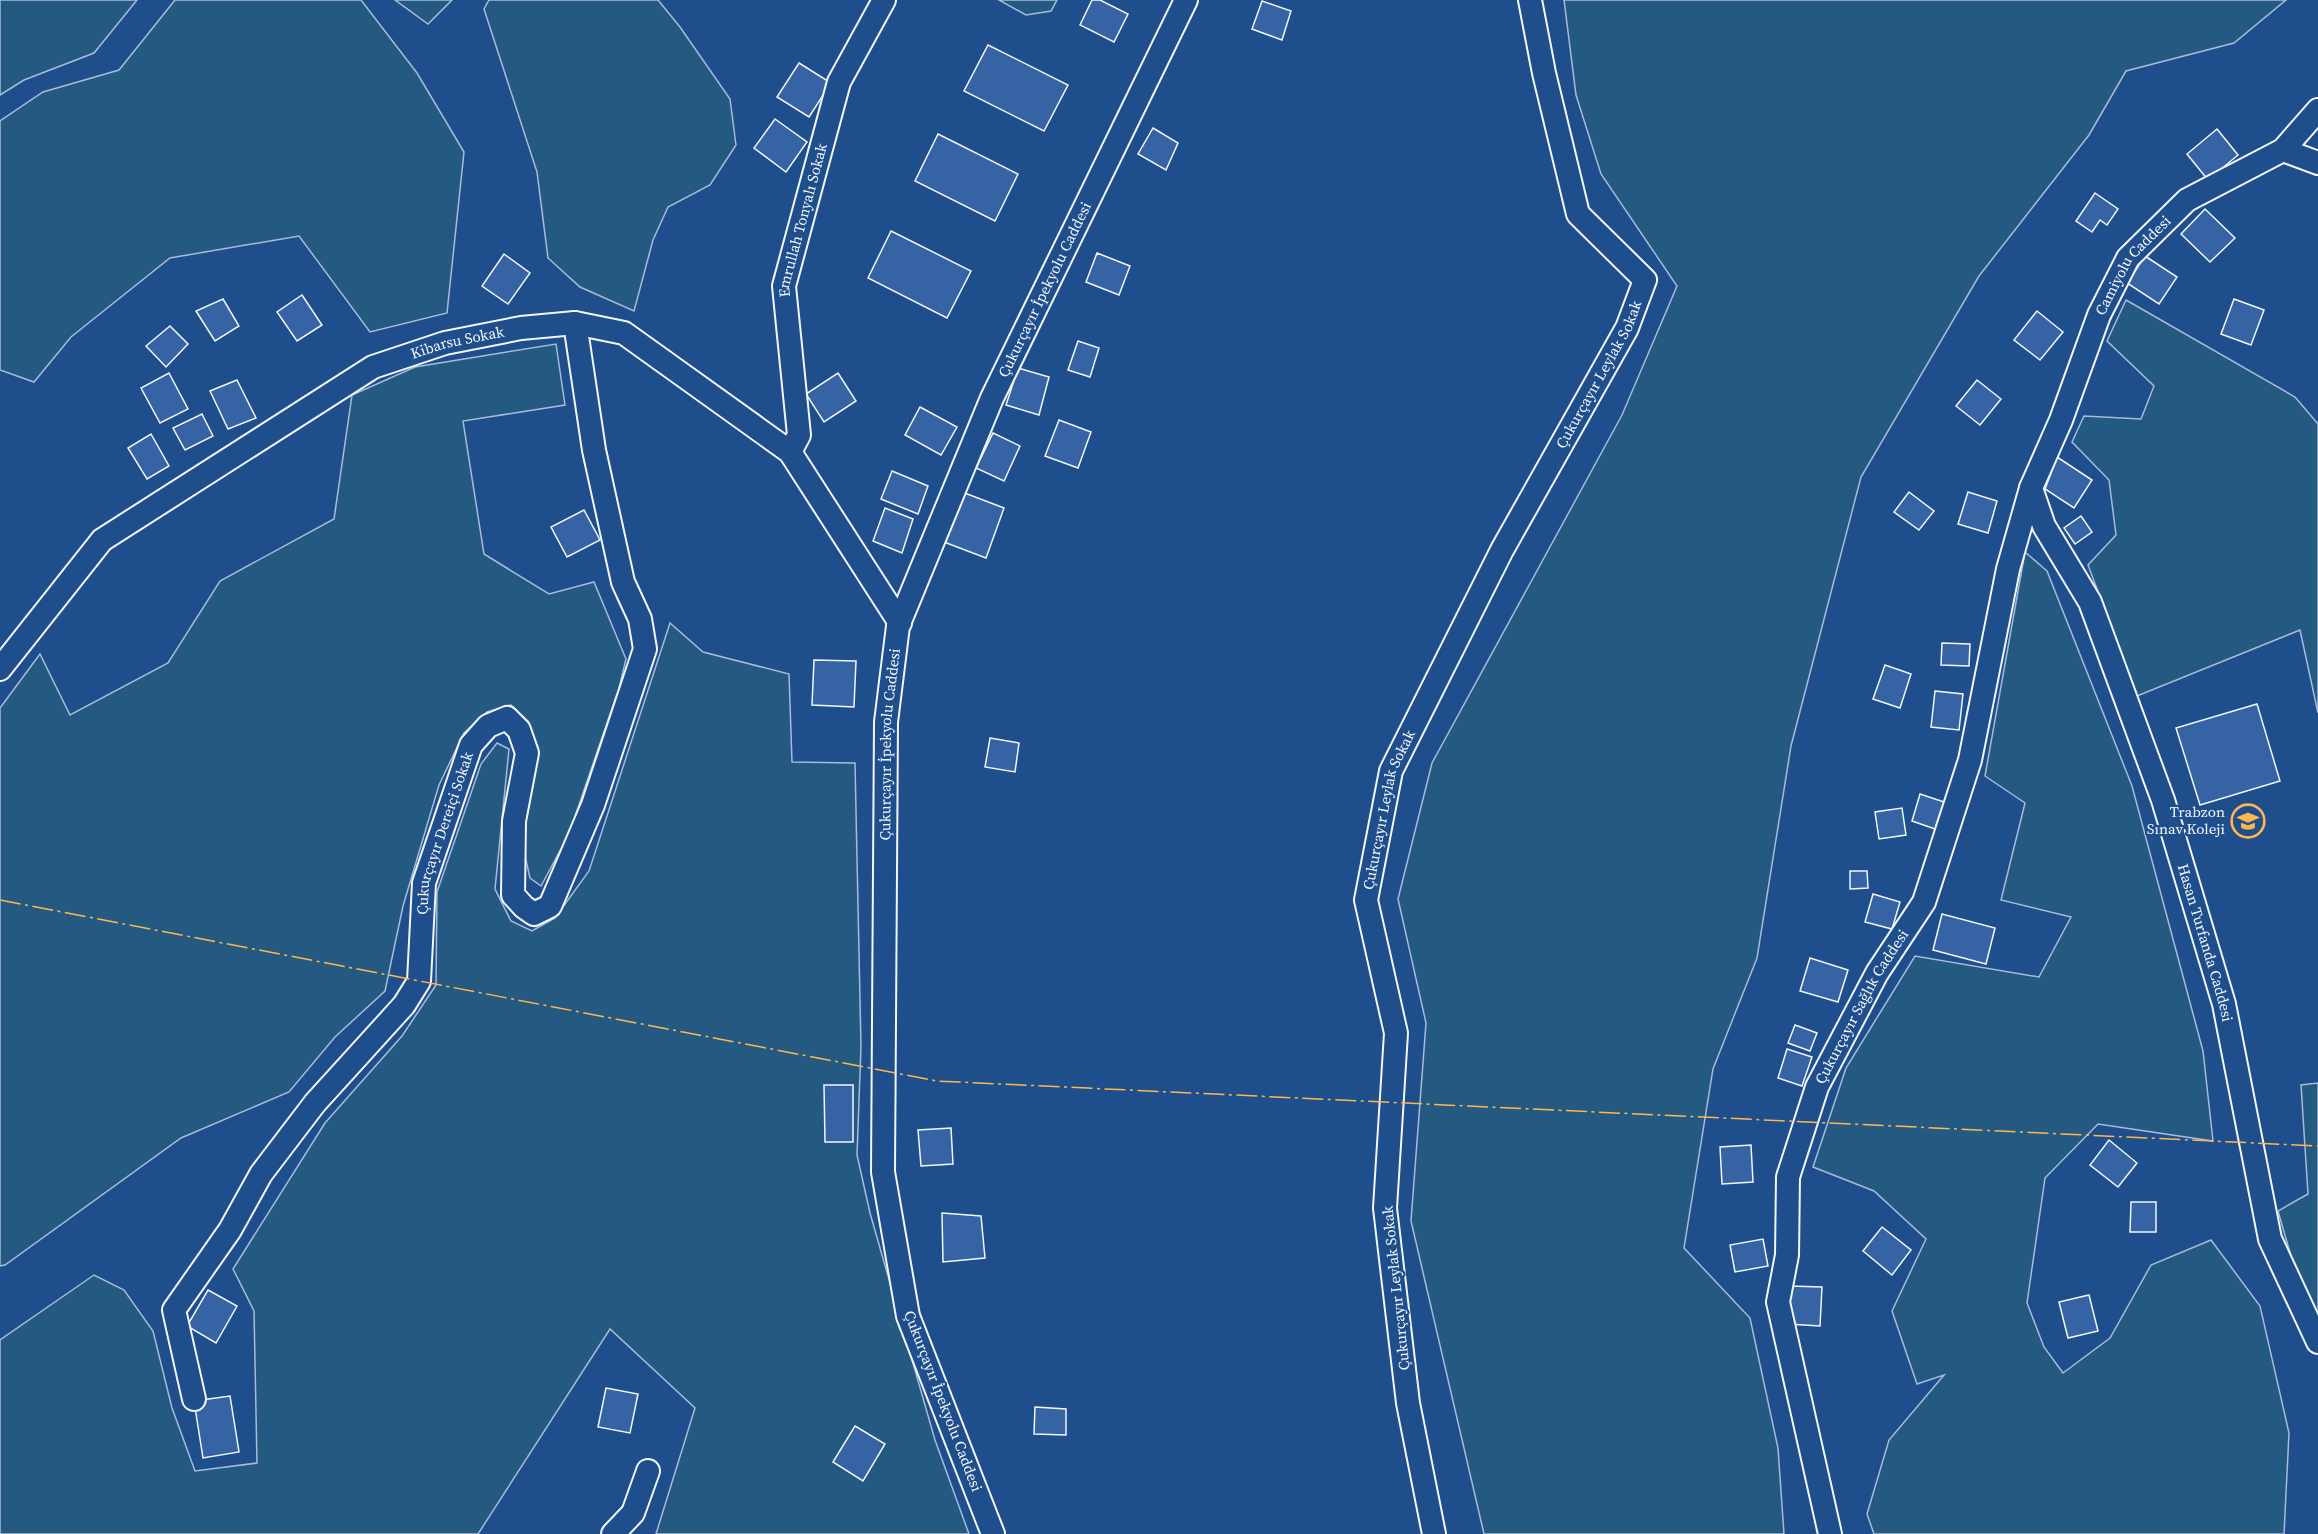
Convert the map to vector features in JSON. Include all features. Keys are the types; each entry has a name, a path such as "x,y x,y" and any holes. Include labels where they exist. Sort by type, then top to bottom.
{"street":[{"name":"Emrullah Tonyalı Sokak","path":"790,452 800,435 784,286 839,82 884,0"},
{"name":"Çukurçayır İpekyolu Caddesi","path":"993,1534 908,1316 883,1172 886,722 900,623 992,398 1186,0"},
{"name":"Çukurçayır Leylak Sokak","path":"1434,1534 1408,1403 1385,1208 1396,1033 1366,900 1391,771 1502,550 1627,328 1645,280 1578,214 1544,74 1530,0"},
{"name":"Camiyolu Caddesi","path":"2031,488 2061,420 2098,315 2128,258 2187,200 2283,150 2318,110"},
{"path":"2283,150 2318,163"},
{"name":"Kibarsu Sokak","path":"0,669 102,540 373,367 445,343 521,328 575,323 624,333 790,452 900,623"},
{"name":"Çukurçayır Dereiçi Sokak","path":"194,1399 174,1310 230,1230 261,1174 315,1103 404,1005 419,981 424,883 471,745 488,726 507,718 519,730 527,753 514,821 513,895 534,914 550,906 593,804 645,649 640,619 623,582 594,450 575,323"},
{"name":"Hasan Turfanda Caddesi","path":"2031,488 2044,526 2090,602 2163,800 2224,1004 2270,1239 2318,1342"},
{"name":"Çukurçayır Sağlık Caddesi","path":"1830,1534 1778,1302 1787,1254 1788,1178 1817,1087 1878,973 1924,902 1970,760 2008,569 2031,488"},
{"path":"613,1534 633,1513 648,1471"}],"shaded area":[{"path":"0,0 137,0 94,53 24,80 0,95"},
{"path":"175,0 361,0 417,73 464,152 447,313 370,332 299,236 170,258 71,337 34,382 0,370 0,121 43,92 119,70"},
{"path":"395,0 452,0 428,24"},
{"path":"489,0 658,0 680,27 730,99 736,145 710,185 668,207 653,240 634,311 580,287 548,258 537,172 484,9"},
{"path":"999,0 1057,0 1051,11 1026,15"},
{"path":"1564,0 2286,0 2234,43 2126,71 2089,135 1979,276 1861,477 1791,746 1757,958 1713,1069 1684,1248 1750,1318 1778,1448 1784,1534 1484,1534 1411,1221 1426,1023 1398,899 1432,763 1622,415 1677,286 1601,174 1576,95"},
{"path":"2126,300 2295,397 2318,424 2318,713 2300,630 2137,696 2088,565 2116,535 2109,480 2072,442 2084,416 2141,419 2154,386 2107,341"},
{"path":"556,344 565,405 463,421 484,554 549,594 594,582 626,659 619,688 569,834 541,886 530,878 522,843 534,752 529,722 511,705 487,712 464,733 439,785 403,906 385,991 335,1037 289,1092 181,1138 5,1265 0,1266 0,708 40,654 70,715 168,663 220,581 334,519 352,395 415,367"},
{"path":"2025,552 2047,571 2132,786 2203,1051 2213,1141 2098,1124 2045,1178 2027,1303 2044,1347 2063,1373 2110,1338 2151,1265 2211,1240 2260,1306 2289,1433 2284,1534 1874,1534 1867,1514 1889,1440 1944,1375 1917,1384 1892,1311 1926,1239 1874,1191 1813,1167 1846,1068 1915,956 2039,977 2071,917 2001,900 2025,803 1985,776"},
{"path":"670,623 703,652 789,674 792,762 855,763 861,1047 857,1155 870,1213 935,1440 969,1534 656,1534 695,1408 610,1329 478,1534 0,1534 0,1340 94,1275 124,1290 153,1331 172,1408 195,1471 257,1463 254,1311 233,1269 325,1123 402,1036 436,985 437,892 481,764 497,743 509,749 495,889 511,921 532,931 555,918 589,871"},
{"path":"2318,1083 2318,1317 2295,1270 2278,1211 2308,1194 2301,1085"}],"building":[{"path":"1092,0 1100,0 1128,14 1114,42 1080,25"},
{"path":"1262,1 1291,11 1282,40 1252,29"},
{"path":"988,45 1068,85 1044,131 964,91"},
{"path":"799,63 831,83 809,117 777,97"},
{"path":"775,119 807,142 786,172 754,148"},
{"path":"1153,128 1178,143 1166,170 1138,154"},
{"path":"2217,129 2238,155 2208,180 2187,154"},
{"path":"938,134 1018,174 995,221 915,181"},
{"path":"2095,193 2118,209 2107,225 2100,220 2092,232 2076,221"},
{"path":"2205,209 2235,238 2210,262 2181,234"},
{"path":"891,231 971,271 947,318 868,278"},
{"path":"1097,253 1130,266 1119,295 1086,282"},
{"path":"504,254 530,273 508,304 482,286"},
{"path":"2145,256 2177,277 2159,304 2127,283"},
{"path":"302,295 322,325 297,341 277,312"},
{"path":"223,299 239,326 215,341 196,311"},
{"path":"2234,299 2264,310 2251,345 2221,334"},
{"path":"2037,311 2063,332 2040,360 2014,340"},
{"path":"170,326 188,344 166,367 146,346"},
{"path":"1078,341 1099,348 1090,377 1068,370"},
{"path":"1018,368 1049,377 1039,415 1006,405"},
{"path":"169,373 188,409 160,423 141,388"},
{"path":"838,373 856,401 824,422 806,394"},
{"path":"237,380 256,418 228,429 210,391"},
{"path":"1977,380 2001,399 1980,425 1956,406"},
{"path":"920,407 957,427 941,455 905,435"},
{"path":"202,414 213,436 185,450 173,428"},
{"path":"1059,420 1091,432 1078,468 1045,456"},
{"path":"993,433 1020,446 1004,481 976,468"},
{"path":"151,434 169,466 147,479 128,448"},
{"path":"2057,457 2092,480 2074,508 2045,489"},
{"path":"892,471 928,486 918,514 881,499"},
{"path":"962,492 1004,508 986,558 944,542"},
{"path":"1909,492 1934,511 1919,530 1894,512"},
{"path":"1968,492 1997,501 1988,533 1958,524"},
{"path":"885,508 913,519 902,553 873,541"},
{"path":"584,510 600,540 567,557 551,527"},
{"path":"2081,516 2092,532 2075,544 2064,528"},
{"path":"1942,643 1970,644 1969,666 1941,665"},
{"path":"814,660 856,661 854,707 812,705"},
{"path":"1885,665 1911,674 1900,708 1873,699"},
{"path":"1935,691 1963,694 1959,730 1931,727"},
{"path":"2257,704 2280,781 2200,805 2176,728"},
{"path":"990,738 1019,743 1015,772 985,767"},
{"path":"1920,794 1944,802 1935,829 1912,821"},
{"path":"1902,808 1906,835 1879,839 1875,812"},
{"path":"1850,871 1867,871 1868,888 1850,889"},
{"path":"1873,894 1900,902 1892,929 1865,922"},
{"path":"1942,914 1995,928 1986,964 1933,950"},
{"path":"1810,958 1848,970 1838,1002 1800,991"},
{"path":"1795,1025 1817,1033 1810,1051 1788,1043"},
{"path":"1787,1049 1812,1057 1802,1086 1778,1078"},
{"path":"824,1085 853,1085 853,1142 825,1142"},
{"path":"951,1128 953,1164 921,1166 918,1130"},
{"path":"2109,1140 2137,1163 2118,1187 2090,1165"},
{"path":"1751,1145 1753,1182 1722,1184 1720,1147"},
{"path":"2131,1202 2156,1202 2156,1232 2130,1232"},
{"path":"942,1213 981,1216 985,1258 943,1262"},
{"path":"1882,1227 1911,1250 1892,1275 1863,1251"},
{"path":"1763,1239 1768,1266 1735,1272 1730,1245"},
{"path":"1789,1286 1822,1287 1820,1326 1787,1324"},
{"path":"208,1290 237,1306 216,1343 187,1326"},
{"path":"2089,1295 2098,1331 2068,1338 2059,1302"},
{"path":"606,1388 638,1394 630,1433 598,1427"},
{"path":"230,1396 239,1452 203,1458 194,1401"},
{"path":"1035,1407 1066,1409 1066,1435 1034,1434"},
{"path":"855,1426 885,1444 863,1481 833,1462"}],"power":[{"path":"0,900 937,1081 2318,1146"}],"place":[{"name":"Trabzon Sınav Koleji","path":"2248,821"}]}
